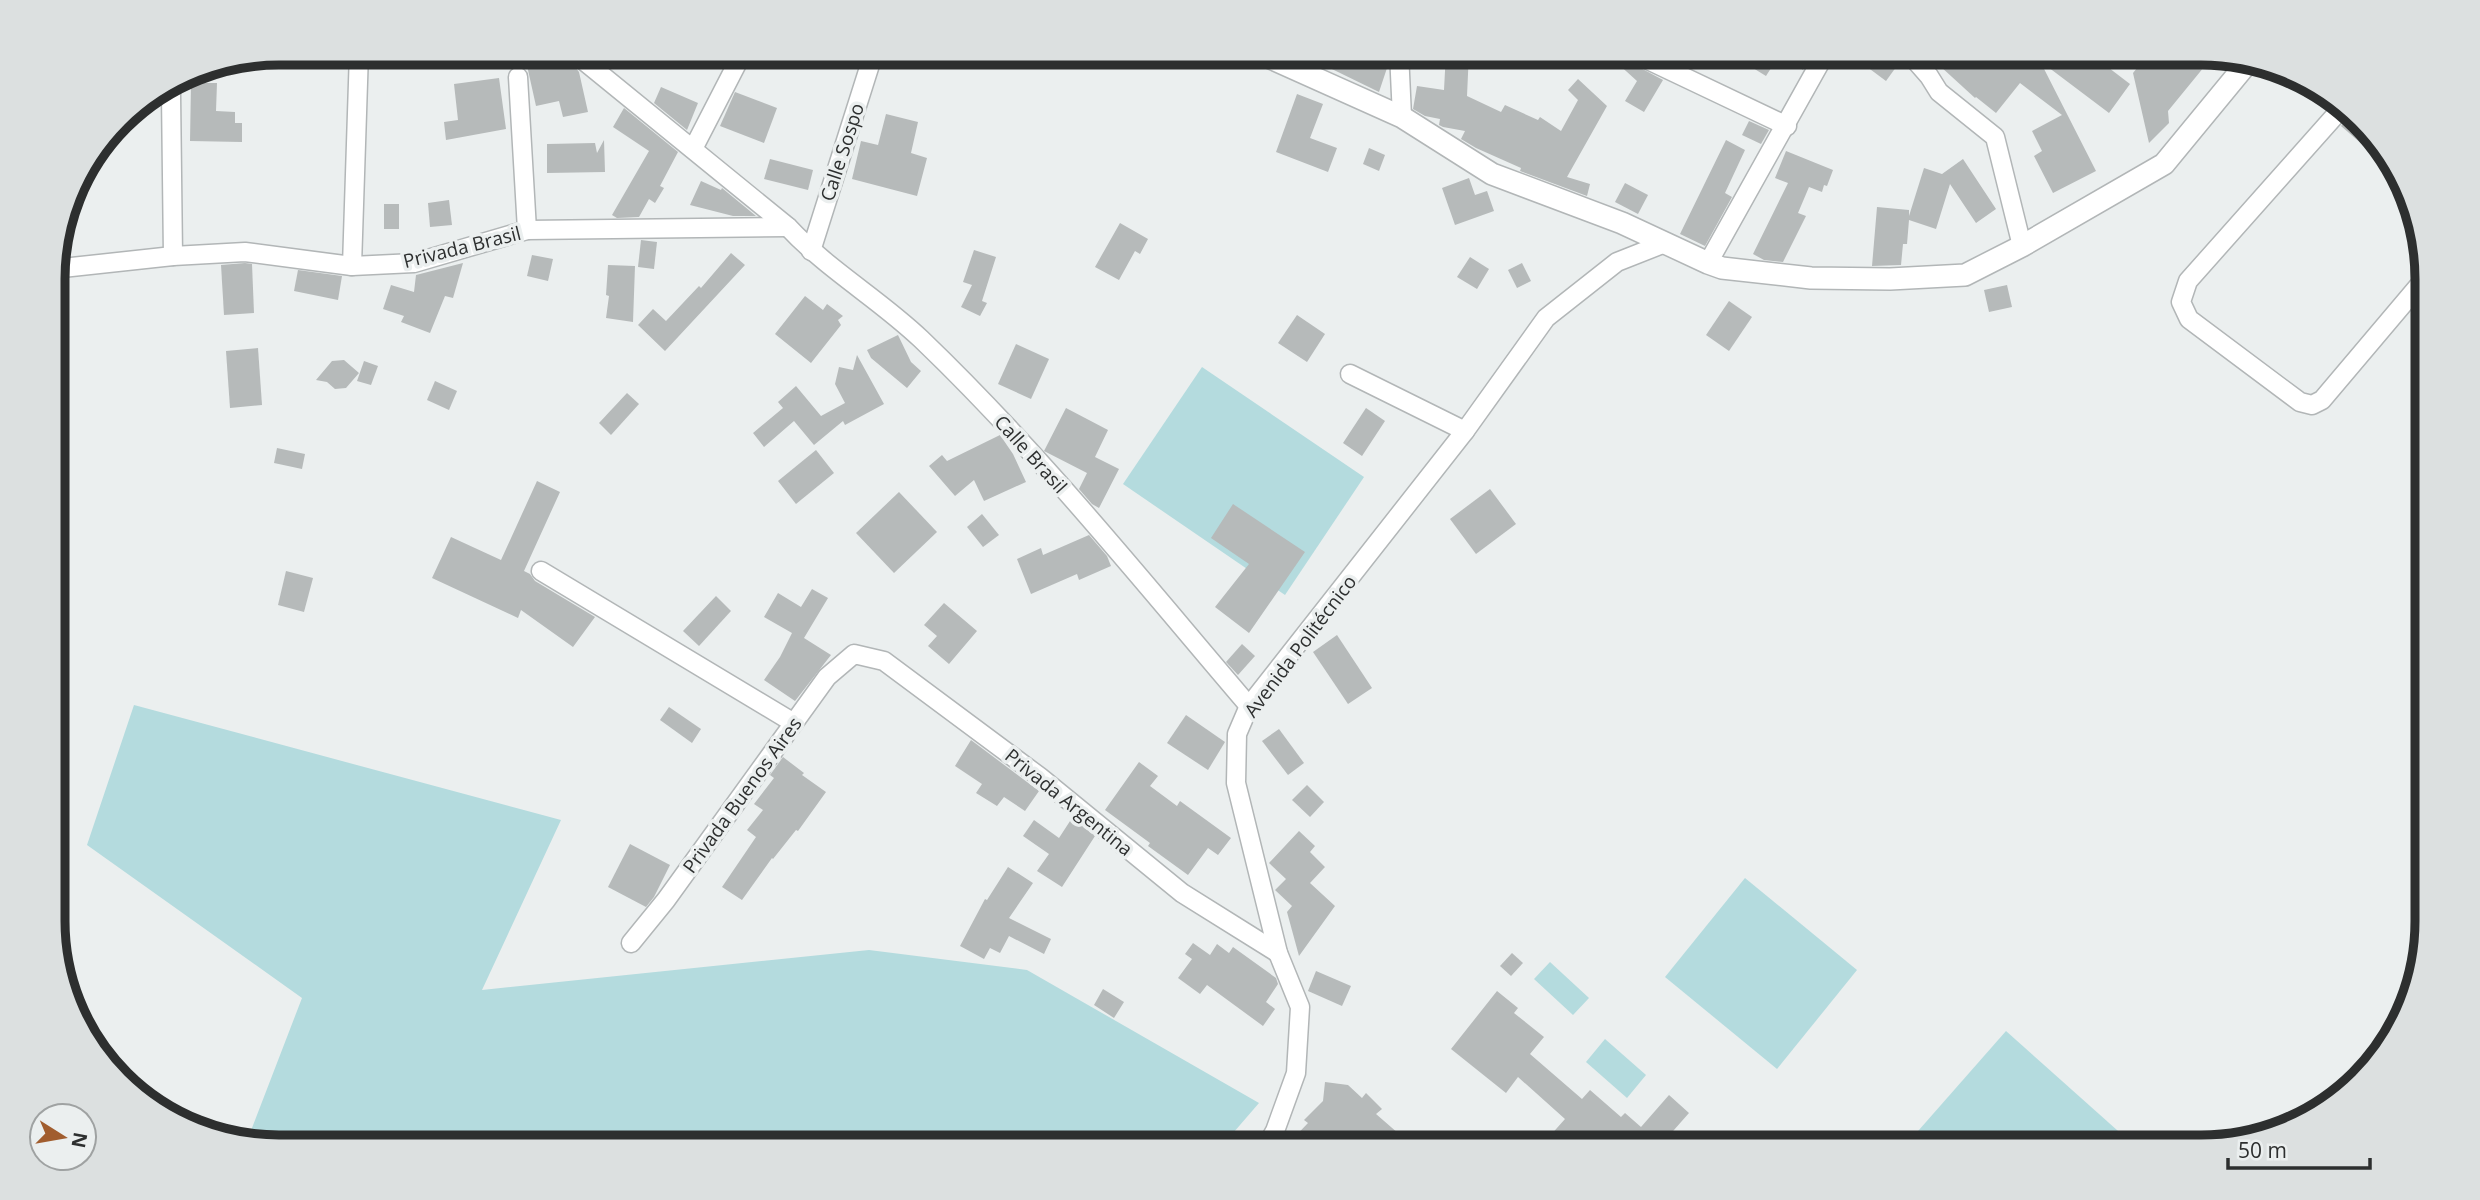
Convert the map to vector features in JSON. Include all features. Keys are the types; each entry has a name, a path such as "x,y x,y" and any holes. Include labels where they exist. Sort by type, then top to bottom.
{"street":[{"path":"352,266 359,65"},
{"name":"Calle Brasil","path":"589,65 788,227 811,251 920,338 1021,442 1249,706"},
{"path":"693,149 736,65"},
{"name":"Calle Sospo","path":"811,251 870,65"},
{"path":"1286,65 1402,117 1492,174 1622,223 1722,268 1811,278 1890,279 1965,275 2022,246 2164,164 2242,69"},
{"path":"1400,65 1402,117"},
{"path":"1659,65 1787,126"},
{"path":"1708,263 1819,65"},
{"path":"1919,65 1939,92 1995,137 2022,246"},
{"path":"518,77 527,230"},
{"path":"171,94 173,256"},
{"path":"2337,114 2189,281 2181,302 2189,318 2300,402 2312,405 2322,400 2415,290"},
{"name":"Privada Brasil","path":"65,268 173,256 245,252 352,266 414,263 527,230 788,227"},
{"name":"Avenida Politécnico","path":"1273,1135 1296,1073 1300,1007 1279,953 1236,783 1237,734 1249,706 1465,431 1546,318 1617,262 1665,243"},
{"path":"1350,374 1465,431"},
{"path":"541,570 794,723"},
{"name":"Privada Buenos Aires","path":"631,943 666,900 827,677 854,654 859,654"},
{"name":"Privada Argentina","path":"859,654 884,661 920,686 1040,777 1182,893 1279,953"}],"shaded area":[{"path":"1202,367 1364,477 1285,595 1123,484"},
{"path":"134,705 561,820 482,990 869,950 1027,970 1259,1103 1231,1135 250,1133 302,998 87,845"},
{"path":"1745,878 1857,970 1777,1069 1665,977"},
{"path":"1550,962 1589,998 1573,1015 1534,979"},
{"path":"2006,1031 2123,1135 1915,1135"},
{"path":"1605,1039 1646,1075 1627,1098 1586,1062"}],"building":[{"path":"527,65 574,65 579,72 588,112 563,117 559,101 536,106"},
{"path":"1324,65 1388,65 1379,92"},
{"path":"1445,65 1468,65 1467,96 1501,112 1505,105 1538,120 1540,117 1561,131 1578,100 1568,90 1578,79 1607,106 1567,177 1590,184 1587,196 1520,171 1521,168 1461,139 1465,131 1443,127 1439,125 1440,119 1425,116 1413,109 1417,86 1444,90"},
{"path":"1619,65 1635,65 1663,80 1644,112 1625,101 1637,81"},
{"path":"1755,65 1773,65 1766,76 1753,68"},
{"path":"1864,65 1898,65 1886,81"},
{"path":"2042,65 2096,171 2053,193 2034,156 2042,151 2032,131 2062,115 2020,83 1996,113 1940,66"},
{"path":"2045,65 2105,65 2130,84 2109,113"},
{"path":"2139,65 2204,67 2168,111 2169,123 2149,143 2133,73"},
{"path":"499,78 506,129 446,140 444,122 458,120 454,84"},
{"path":"217,83 216,111 235,112 235,123 242,123 242,142 190,141 191,84"},
{"path":"661,87 698,103 687,130 654,103"},
{"path":"735,92 777,108 764,143 720,126"},
{"path":"1297,94 1323,104 1310,138 1337,148 1328,172 1276,152"},
{"path":"624,108 678,152 660,186 664,188 655,203 649,199 639,217 617,218 612,215 649,151 613,127"},
{"path":"886,114 918,122 911,153 927,158 917,196 852,179 861,141 878,145"},
{"path":"1749,121 1769,130 1761,144 1742,135"},
{"path":"2346,121 2353,127 2376,156 2341,126"},
{"path":"604,140 605,172 547,173 547,144 595,143 597,153"},
{"path":"1726,140 1745,150 1725,193 1732,197 1705,246 1680,234"},
{"path":"1369,148 1385,155 1379,171 1363,164"},
{"path":"1786,151 1833,170 1822,192 1809,187 1798,213 1806,216 1783,262 1764,260 1753,254 1788,183 1775,178"},
{"path":"770,159 813,170 808,190 764,179"},
{"path":"1963,159 1996,209 1976,223 1950,184 1936,229 1909,220 1907,244 1903,244 1901,265 1872,266 1877,207 1909,210 1909,216 1924,168 1942,174"},
{"path":"1469,178 1475,195 1487,191 1494,211 1455,225 1442,188"},
{"path":"701,181 721,190 722,188 756,216 733,216 690,205"},
{"path":"1625,183 1648,195 1638,214 1615,202"},
{"path":"449,200 452,225 430,227 428,203"},
{"path":"384,204 399,204 399,229 384,229"},
{"path":"1120,223 1148,239 1140,254 1135,251 1119,280 1095,267"},
{"path":"641,240 657,242 654,269 638,267"},
{"path":"974,250 996,257 982,301 987,303 980,316 961,307 972,285 963,282"},
{"path":"731,253 745,265 665,351 638,325 653,309 666,321 699,286 701,288"},
{"path":"532,255 553,259 548,281 527,276"},
{"path":"1470,257 1489,269 1477,289 1457,277"},
{"path":"463,263 453,298 445,296 430,333 401,322 404,316 383,309 391,285 414,292 416,275"},
{"path":"1522,263 1531,281 1517,288 1508,270"},
{"path":"252,264 254,313 224,315 221,265"},
{"path":"608,265 635,266 633,322 606,318 609,296 606,295"},
{"path":"298,270 342,276 338,300 294,291"},
{"path":"2007,285 2012,307 1989,312 1984,290"},
{"path":"805,296 823,310 827,304 843,316 838,320 841,325 811,363 775,334"},
{"path":"1729,301 1752,317 1729,351 1706,335"},
{"path":"1297,315 1325,334 1307,362 1278,343"},
{"path":"898,335 911,362 921,371 907,388 871,358 867,350"},
{"path":"1016,344 1049,359 1031,399 998,384"},
{"path":"258,348 262,405 230,408 226,351"},
{"path":"857,355 884,404 845,425 843,421 814,445 794,421 764,447 753,433 783,408 778,402 796,386 821,416 845,403 835,384 839,367 853,370"},
{"path":"344,360 359,373 346,388 335,389 327,382 316,380 332,361"},
{"path":"364,361 378,366 371,385 357,381"},
{"path":"435,381 457,391 449,410 427,400"},
{"path":"627,393 639,404 611,435 599,423"},
{"path":"1066,408 1108,430 1095,457 1119,469 1099,508 1079,489 1087,473 1044,451"},
{"path":"1366,408 1385,421 1362,456 1343,443"},
{"path":"1000,435 1013,454 1026,482 984,501 974,480 955,496 929,466 942,455 947,461"},
{"path":"277,448 305,454 302,469 274,463"},
{"path":"816,450 834,473 796,504 778,481"},
{"path":"537,481 560,492 524,571 535,581 595,617 573,647 521,610 518,618 432,578 451,537 501,560"},
{"path":"1490,489 1516,524 1476,554 1450,519"},
{"path":"899,492 937,532 894,573 856,533"},
{"path":"1233,504 1305,552 1249,633 1215,607 1249,564 1211,538"},
{"path":"982,514 999,535 983,547 967,527"},
{"path":"1089,535 1107,556 1111,566 1079,580 1077,574 1031,594 1017,559 1041,548 1043,555"},
{"path":"286,571 313,578 304,612 278,605"},
{"path":"812,589 828,598 804,638 831,655 795,701 764,680 792,633 764,617 778,593 801,607"},
{"path":"716,596 731,611 699,646 683,631"},
{"path":"944,603 977,631 949,664 928,646 937,636 924,625"},
{"path":"1337,635 1372,688 1348,704 1313,652"},
{"path":"1242,644 1255,656 1238,675 1226,662"},
{"path":"669,707 701,729 692,743 660,720"},
{"path":"1186,715 1225,742 1208,770 1167,743"},
{"path":"1279,729 1304,763 1288,775 1262,741"},
{"path":"971,740 1039,791 1025,811 1004,797 997,806 976,793 982,784 955,766"},
{"path":"783,757 826,792 798,831 796,830 772,858 742,900 722,887 756,837 747,830 763,810 754,804 774,778 770,775"},
{"path":"1139,762 1158,776 1150,786 1177,806 1180,801 1231,838 1218,855 1208,848 1188,875 1105,810"},
{"path":"1307,785 1324,802 1310,817 1292,800"},
{"path":"1072,818 1095,836 1062,887 1037,871 1049,854 1023,836 1034,820 1059,838"},
{"path":"1299,831 1315,846 1310,852 1325,867 1310,883 1335,906 1299,956 1287,912 1292,906 1275,890 1286,879 1269,863"},
{"path":"630,844 670,865 646,907 608,887"},
{"path":"1008,867 1033,883 1009,918 1051,939 1044,954 1009,936 1000,953 990,948 984,959 960,946 985,899 987,900"},
{"path":"1193,943 1210,955 1217,944 1229,953 1233,947 1276,978 1278,984 1266,1002 1275,1009 1263,1026 1207,985 1200,994 1178,978 1192,959 1185,954"},
{"path":"1512,953 1523,963 1511,976 1500,966"},
{"path":"1316,971 1351,986 1342,1006 1308,991"},
{"path":"1103,989 1124,1002 1114,1018 1094,1005"},
{"path":"1497,991 1518,1008 1514,1013 1544,1037 1530,1054 1582,1099 1590,1090 1621,1117 1625,1113 1641,1127 1669,1095 1689,1113 1670,1135 1551,1135 1565,1119 1518,1077 1506,1093 1451,1049"},
{"path":"1325,1082 1348,1085 1362,1098 1366,1093 1382,1109 1376,1114 1400,1135 1296,1135 1308,1123 1304,1120 1323,1101"}]}
